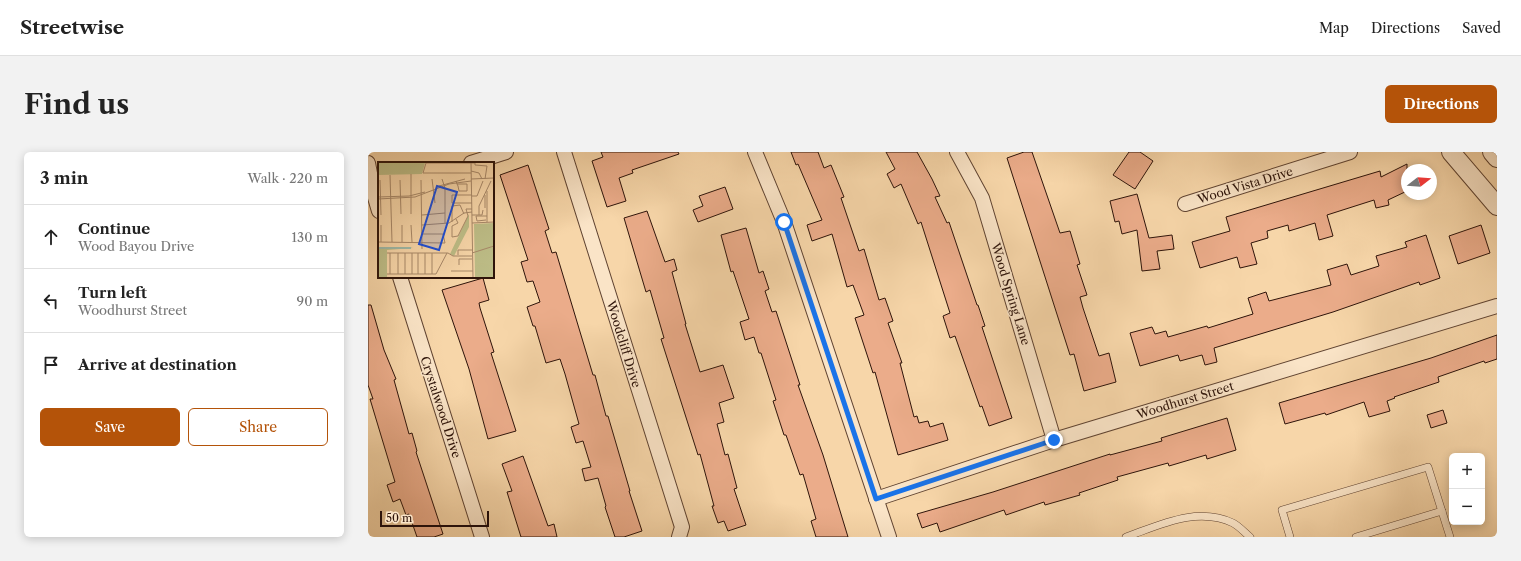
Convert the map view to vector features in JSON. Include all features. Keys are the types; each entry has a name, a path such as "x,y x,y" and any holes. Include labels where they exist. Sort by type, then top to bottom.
{"street":[{"path":"474,162 506,152"},
{"name":"Woodcliff Drive","path":"564,152 682,527 679,537"},
{"path":"754,152 784,222 889,537"},
{"name":"Wood Spring Lane","path":"957,152 982,198 1054,440"},
{"name":"Wood Vista Drive","path":"1185,204 1350,152"},
{"path":"1451,152 1497,206"},
{"path":"1492,152 1497,158"},
{"path":"368,163 378,208"},
{"name":"Crystalwood Drive","path":"400,278 482,537"},
{"name":"Woodhurst Street","path":"876,499 1054,440 1497,306"}],"lane":[{"path":"1290,537 1282,510 1428,467 1450,537"},
{"path":"1356,537 1442,511"},
{"path":"1126,537 1186,516 1216,517 1234,524 1250,537"}],"building":[{"path":"601,152 678,152 679,154 632,170 633,173 619,178 626,201 607,207 592,161 603,157"},
{"path":"791,152 818,152 824,168 831,165 844,197 841,198 859,251 864,249 879,300 885,298 893,321 888,323 902,363 900,363 914,417 917,416 919,423 928,421 930,427 943,423 948,440 898,455 875,372 873,373 855,318 864,315 853,285 847,287 832,234 812,241 807,225 822,220 798,164 796,165"},
{"path":"886,152 917,152 932,179 940,196 935,197 947,223 949,222 978,305 985,326 982,327 1012,418 989,426 982,406 980,407 955,336 950,338 943,316 950,313 921,222 918,224 901,184 894,188 887,174 895,169"},
{"path":"1024,152 1032,152 1060,233 1070,231 1080,264 1077,265 1087,295 1080,297 1083,308 1099,356 1109,353 1116,382 1084,391 1074,354 1070,355 1007,158"},
{"path":"1129,152 1140,152 1153,161 1135,189 1113,175"},
{"path":"528,165 549,229 545,231 552,253 556,252 593,375 595,375 606,416 608,416 642,531 624,537 615,537 605,507 606,506 598,478 585,481 582,469 591,467 583,441 576,443 571,427 579,424 560,359 546,363 535,326 533,326 527,307 540,302 533,281 527,282 521,262 528,260 500,175"},
{"path":"1401,167 1401,194 1388,200 1389,205 1376,208 1374,200 1327,215 1333,236 1319,240 1315,223 1289,231 1288,225 1267,231 1268,238 1251,243 1257,264 1240,268 1237,257 1200,268 1192,242 1230,231 1226,217 1380,171 1381,177"},
{"path":"725,187 733,209 698,222 693,210 703,206 699,196"},
{"path":"1137,194 1149,238 1172,235 1174,249 1157,251 1160,269 1142,271 1137,230 1122,234 1119,221 1115,222 1110,201"},
{"path":"647,211 665,262 674,259 677,270 672,272 685,324 700,372 723,365 734,398 719,403 724,422 717,424 725,455 728,454 737,488 734,489 746,525 728,531 724,521 718,523 712,506 714,506 700,454 698,455 661,339 664,338 650,290 646,292 624,218"},
{"path":"1481,225 1490,253 1458,264 1449,236"},
{"path":"746,228 759,273 763,271 769,289 765,291 772,312 776,311 800,385 798,385 823,455 848,537 816,537 811,521 816,519 803,474 800,475 786,435 784,435 773,401 776,400 761,353 759,353 754,337 745,340 740,322 749,319 733,271 731,272 721,235"},
{"path":"1426,235 1440,278 1420,285 1419,282 1333,312 1214,348 1217,362 1205,365 1202,355 1180,361 1178,355 1140,366 1130,333 1152,327 1155,334 1166,331 1168,337 1207,326 1208,328 1253,314 1248,298 1266,292 1269,301 1331,285 1327,270 1347,264 1351,275 1379,266 1376,256 1407,247 1405,242"},
{"path":"483,278 489,300 479,303 480,308 494,352 491,353 516,431 488,439 469,369 442,290"},
{"path":"368,305 371,305 384,350 396,379 394,380 409,434 412,433 416,452 443,534 434,537 417,537 409,514 406,515 400,499 393,502 387,485 395,482 370,399 373,399 368,385"},
{"path":"1497,335 1497,359 1485,363 1484,361 1438,377 1439,382 1394,397 1395,398 1387,401 1390,411 1369,417 1364,402 1326,415 1325,413 1285,424 1279,403 1431,358"},
{"path":"1443,410 1447,423 1431,428 1427,415"},
{"path":"1227,418 1236,450 1207,459 1206,455 1169,466 1168,463 1117,477 1118,480 1079,493 1080,495 1045,505 1044,502 1006,515 1004,510 940,532 937,523 922,528 917,514 993,492 1110,454 1162,441 1161,438"},
{"path":"523,456 548,526 554,524 557,537 521,537 507,492 512,491 502,464"}],"route":[{"path":"784,222 876,499 1054,440"}]}
